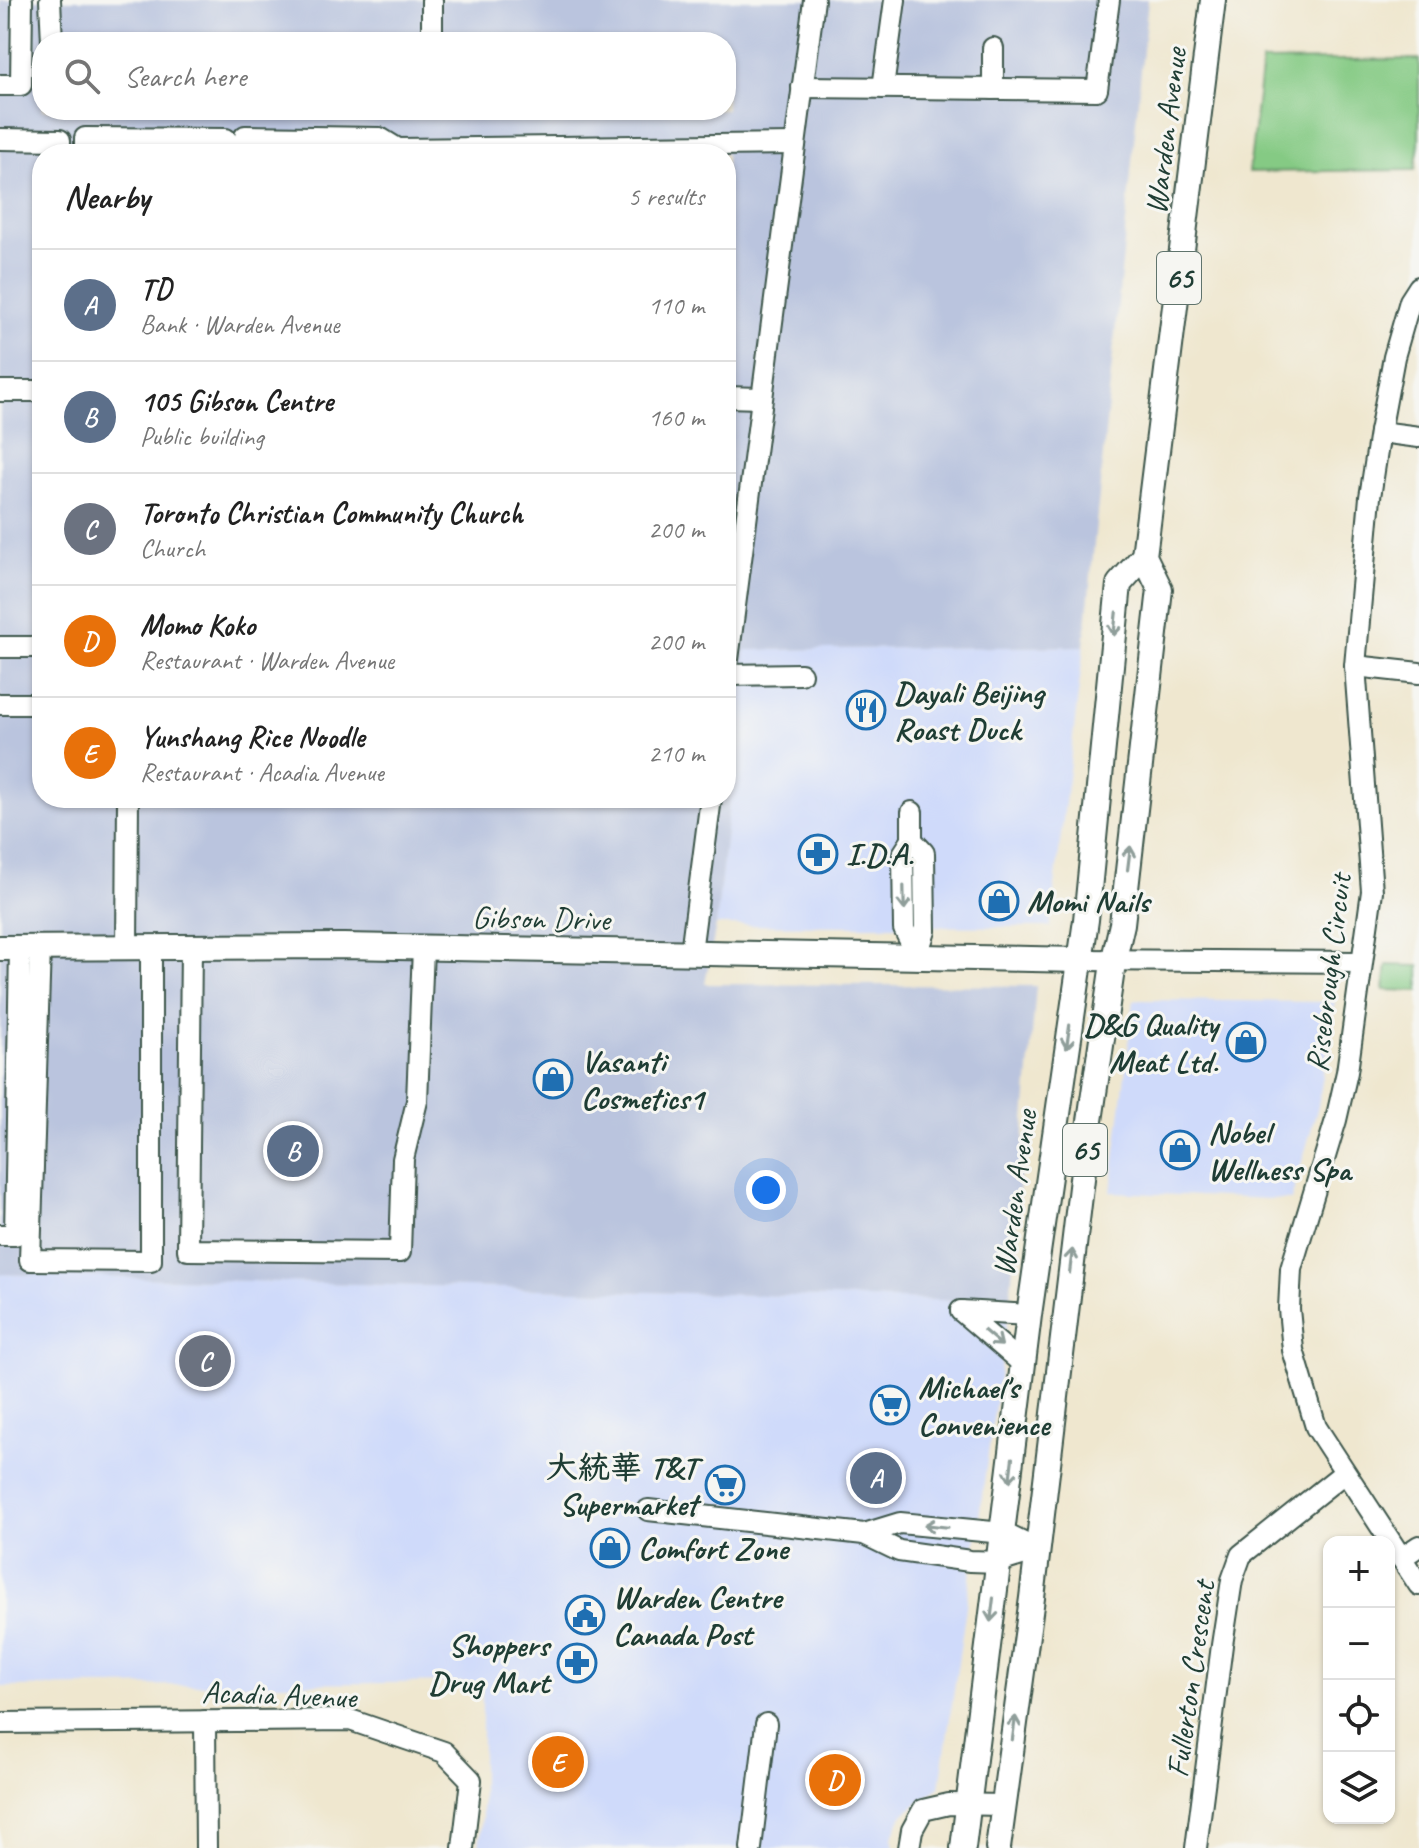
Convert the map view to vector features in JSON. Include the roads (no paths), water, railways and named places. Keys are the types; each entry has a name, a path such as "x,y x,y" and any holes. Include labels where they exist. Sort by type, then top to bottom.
{"main road":[{"name":"Warden Avenue","path":"998,1848 1038,1550 1062,1338 1113,963 1122,924 1160,589 1144,556 1213,0"},
{"name":"Warden Avenue","path":"963,1848 1029,1315 1080,960 1119,584 1144,556"},
{"name":"Gibson Drive","path":"20,948 423,948 1080,960"},
{"path":"1029,1315 1062,1338"}],"street":[{"path":"0,85 21,85 22,0"},
{"path":"50,0 52,32"},
{"path":"432,0 432,32"},
{"path":"736,583 814,0"},
{"path":"883,88 895,0"},
{"path":"802,87 1097,90 1109,0"},
{"path":"993,48 993,89"},
{"path":"85,144 85,138 198,144"},
{"path":"271,144 380,138 388,144"},
{"path":"0,139 60,140 60,144"},
{"path":"736,151 795,144"},
{"name":"Risebrough Circuit","path":"1419,287 1410,301 1394,357 1380,432 1370,497 1355,666 1365,814 1373,864 1372,891 1347,1072 1336,1120 1291,1269 1290,1295 1293,1350 1316,1427 1419,1585"},
{"path":"0,391 32,391"},
{"path":"736,397 760,398"},
{"path":"1380,432 1419,437"},
{"path":"0,647 32,647"},
{"path":"1355,666 1419,673"},
{"path":"736,675 801,674"},
{"path":"0,704 32,704"},
{"path":"127,948 128,808"},
{"path":"691,952 710,808"},
{"path":"912,812 912,840 924,853 925,931 917,955"},
{"path":"20,948 30,1260 151,1261 151,947"},
{"path":"191,947 188,1250 400,1252 403,1159 417,1101 423,948"},
{"path":"0,1235 15,1235 20,948"},
{"path":"1080,960 1113,963 1360,962"},
{"path":"1024,1365 961,1311 1029,1315"},
{"name":"Fullerton Crescent","path":"1196,1848 1222,1645 1232,1580 1241,1555 1344,1473"},
{"path":"648,1510 864,1534 899,1551 999,1562 1038,1550"},
{"path":"864,1534 900,1523 1003,1533 1038,1550"},
{"path":"1401,1558 1419,1546"},
{"name":"Acadia Avenue","path":"0,1723 350,1720 444,1752 471,1780 463,1848"},
{"path":"205,1721 206,1848"},
{"path":"751,1848 766,1724"},
{"path":"909,1848 912,1830 923,1810 949,1804 1003,1805"}],"place":[{"name":"Dayali Beijing Roast Duck","path":"866,710"},
{"name":"I.D.A.","path":"818,854"},
{"name":"Momi Nails","path":"999,901"},
{"name":"D&G Quality Meat Ltd.","path":"1246,1042"},
{"name":"Vasanti Cosmetics1","path":"553,1079"},
{"name":"Nobel Wellness Spa","path":"1180,1150"},
{"name":"105 Gibson Centre","path":"293,1151"},
{"name":"Toronto Christian Community Church","path":"205,1361"},
{"name":"Michael's Convenience","path":"890,1405"},
{"name":"TD","path":"876,1478"},
{"name":"大統華 T&T Supermarket","path":"725,1485"},
{"name":"Comfort Zone","path":"610,1548"},
{"name":"Warden Centre Canada Post","path":"585,1615"},
{"name":"Shoppers Drug Mart","path":"577,1663"},
{"name":"Yunshang Rice Noodle","path":"558,1762"},
{"name":"Momo Koko","path":"835,1780"}]}
